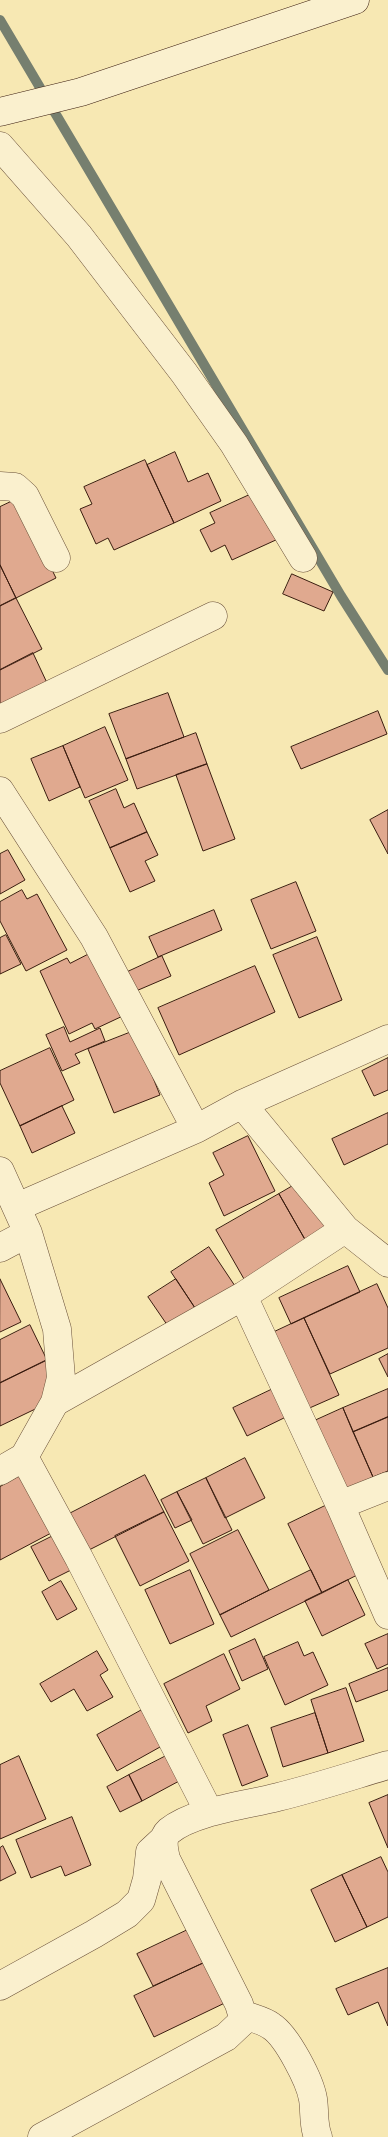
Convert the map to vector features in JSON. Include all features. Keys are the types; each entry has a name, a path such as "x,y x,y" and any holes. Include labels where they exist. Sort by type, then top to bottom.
{"street":[{"path":"2,112 81,92 355,0"},
{"path":"0,146 79,236 184,373 234,444 303,558"},
{"path":"0,486 15,487 25,496 56,558"},
{"path":"0,719 213,616"},
{"path":"0,791 94,937 196,1129"},
{"path":"16,1207 196,1129 242,1104 388,1039"},
{"path":"242,1104 345,1229 388,1263"},
{"path":"0,1172 28,1233 57,1330 61,1378 55,1402 24,1457 0,1471"},
{"path":"55,1402 243,1296 345,1229"},
{"path":"0,1248 28,1233"},
{"path":"243,1296 340,1505 388,1615"},
{"path":"24,1457 79,1558 209,1812"},
{"path":"340,1505 388,1486"},
{"path":"0,1986 127,1914 141,1900 150,1852 176,1826 209,1812 278,1797 388,1766"},
{"path":"42,2137 226,2037 242,2022 242,2014 166,1860 164,1839"},
{"path":"242,2014 272,2026 289,2046 302,2068 313,2097 315,2129 318,2137"}],"building":[{"path":"175,452 188,482 208,473 221,501 174,523 147,465"},
{"path":"145,460 174,523 114,550 108,538 96,544 80,509 92,504 84,487"},
{"path":"256,492 278,539 232,560 225,545 211,552 200,530 215,523 210,513"},
{"path":"17,499 56,578 16,598 0,565 0,507"},
{"path":"0,565 16,598 0,606"},
{"path":"292,574 333,592 324,611 283,594"},
{"path":"16,598 42,649 0,670 0,606"},
{"path":"33,653 48,685 0,708 0,670"},
{"path":"168,693 184,737 126,759 109,714"},
{"path":"378,711 387,734 301,769 291,747"},
{"path":"105,727 128,780 85,798 63,746"},
{"path":"196,733 207,764 137,789 126,759"},
{"path":"63,746 80,787 49,801 31,759"},
{"path":"207,764 235,839 203,851 176,775"},
{"path":"116,789 124,808 134,803 147,832 110,848 89,801"},
{"path":"388,810 388,854 370,820"},
{"path":"147,832 158,855 145,861 155,881 130,892 110,848"},
{"path":"8,850 25,880 0,894 0,854"},
{"path":"296,882 316,931 271,949 251,900"},
{"path":"22,890 27,899 37,894 67,950 26,971 0,921 0,902"},
{"path":"214,910 222,930 158,957 149,937"},
{"path":"6,935 21,964 0,974 0,938"},
{"path":"317,937 342,1000 299,1018 273,955"},
{"path":"97,950 127,1014 95,1029 92,1023 69,1034 40,971 67,958 70,963"},
{"path":"162,956 171,976 129,994 121,975"},
{"path":"255,966 275,1012 179,1055 158,1008"},
{"path":"64,1027 70,1042 100,1028 105,1041 75,1054 80,1063 62,1071 46,1035"},
{"path":"134,1031 160,1095 114,1113 88,1049"},
{"path":"50,1048 74,1100 20,1126 0,1083 0,1071"},
{"path":"388,1058 388,1090 374,1096 362,1071"},
{"path":"62,1106 75,1133 32,1153 20,1126"},
{"path":"388,1113 388,1144 344,1165 332,1139"},
{"path":"248,1136 275,1191 224,1216 209,1183 224,1175 213,1153"},
{"path":"303,1180 331,1229 307,1243 279,1194"},
{"path":"279,1194 307,1243 244,1279 216,1230"},
{"path":"209,1247 237,1289 199,1314 171,1272"},
{"path":"348,1266 360,1292 291,1324 279,1298"},
{"path":"0,1279 21,1322 0,1332"},
{"path":"176,1279 199,1314 172,1332 148,1297"},
{"path":"377,1284 388,1308 388,1348 330,1374 304,1318"},
{"path":"304,1318 339,1395 305,1410 270,1334"},
{"path":"30,1325 47,1360 0,1383 0,1340"},
{"path":"388,1354 388,1377 379,1359"},
{"path":"47,1360 54,1400 0,1426 0,1383"},
{"path":"275,1388 288,1416 247,1436 233,1408"},
{"path":"388,1389 388,1417 353,1432 343,1408"},
{"path":"343,1408 373,1477 342,1491 312,1422"},
{"path":"388,1417 388,1471 373,1477 353,1432"},
{"path":"245,1458 265,1498 225,1518 206,1478"},
{"path":"23,1474 53,1532 0,1560 0,1487"},
{"path":"145,1475 164,1512 87,1551 69,1514"},
{"path":"206,1478 232,1530 203,1544 177,1492"},
{"path":"177,1492 192,1520 175,1528 161,1500"},
{"path":"327,1505 361,1573 322,1593 288,1524"},
{"path":"164,1512 189,1561 140,1586 115,1536"},
{"path":"238,1530 269,1590 220,1615 190,1554"},
{"path":"53,1536 71,1570 49,1581 31,1547"},
{"path":"190,1570 214,1624 170,1644 145,1590"},
{"path":"311,1570 322,1593 231,1637 220,1615"},
{"path":"348,1580 365,1615 322,1636 305,1601"},
{"path":"61,1581 77,1609 57,1620 42,1592"},
{"path":"388,1634 388,1664 377,1669 365,1644"},
{"path":"255,1639 268,1669 242,1681 229,1651"},
{"path":"298,1642 304,1656 313,1652 328,1685 285,1705 264,1657"},
{"path":"97,1651 108,1670 100,1675 113,1697 87,1711 74,1689 51,1702 40,1684"},
{"path":"224,1654 240,1689 206,1706 212,1721 188,1733 164,1684"},
{"path":"388,1668 388,1690 356,1702 349,1684"},
{"path":"346,1688 364,1741 328,1753 311,1700"},
{"path":"149,1706 169,1742 117,1771 97,1735"},
{"path":"315,1713 328,1753 283,1767 271,1728"},
{"path":"248,1725 268,1776 242,1786 223,1735"},
{"path":"168,1755 181,1780 142,1801 129,1775"},
{"path":"19,1756 46,1819 0,1839 0,1765"},
{"path":"129,1775 142,1801 120,1812 107,1787"},
{"path":"388,1795 388,1848 369,1803"},
{"path":"72,1817 91,1865 65,1876 61,1866 31,1878 16,1840"},
{"path":"3,1846 16,1873 0,1881 0,1848"},
{"path":"381,1857 388,1872 388,1917 367,1927 342,1875"},
{"path":"342,1875 367,1927 335,1942 311,1890"},
{"path":"196,1926 212,1959 153,1986 137,1954"},
{"path":"212,1959 231,2000 154,2037 134,1996"},
{"path":"388,1968 388,2026 378,2002 348,2015 336,1989"}],"waterway":[{"path":"0,20 341,596 388,670"}]}
